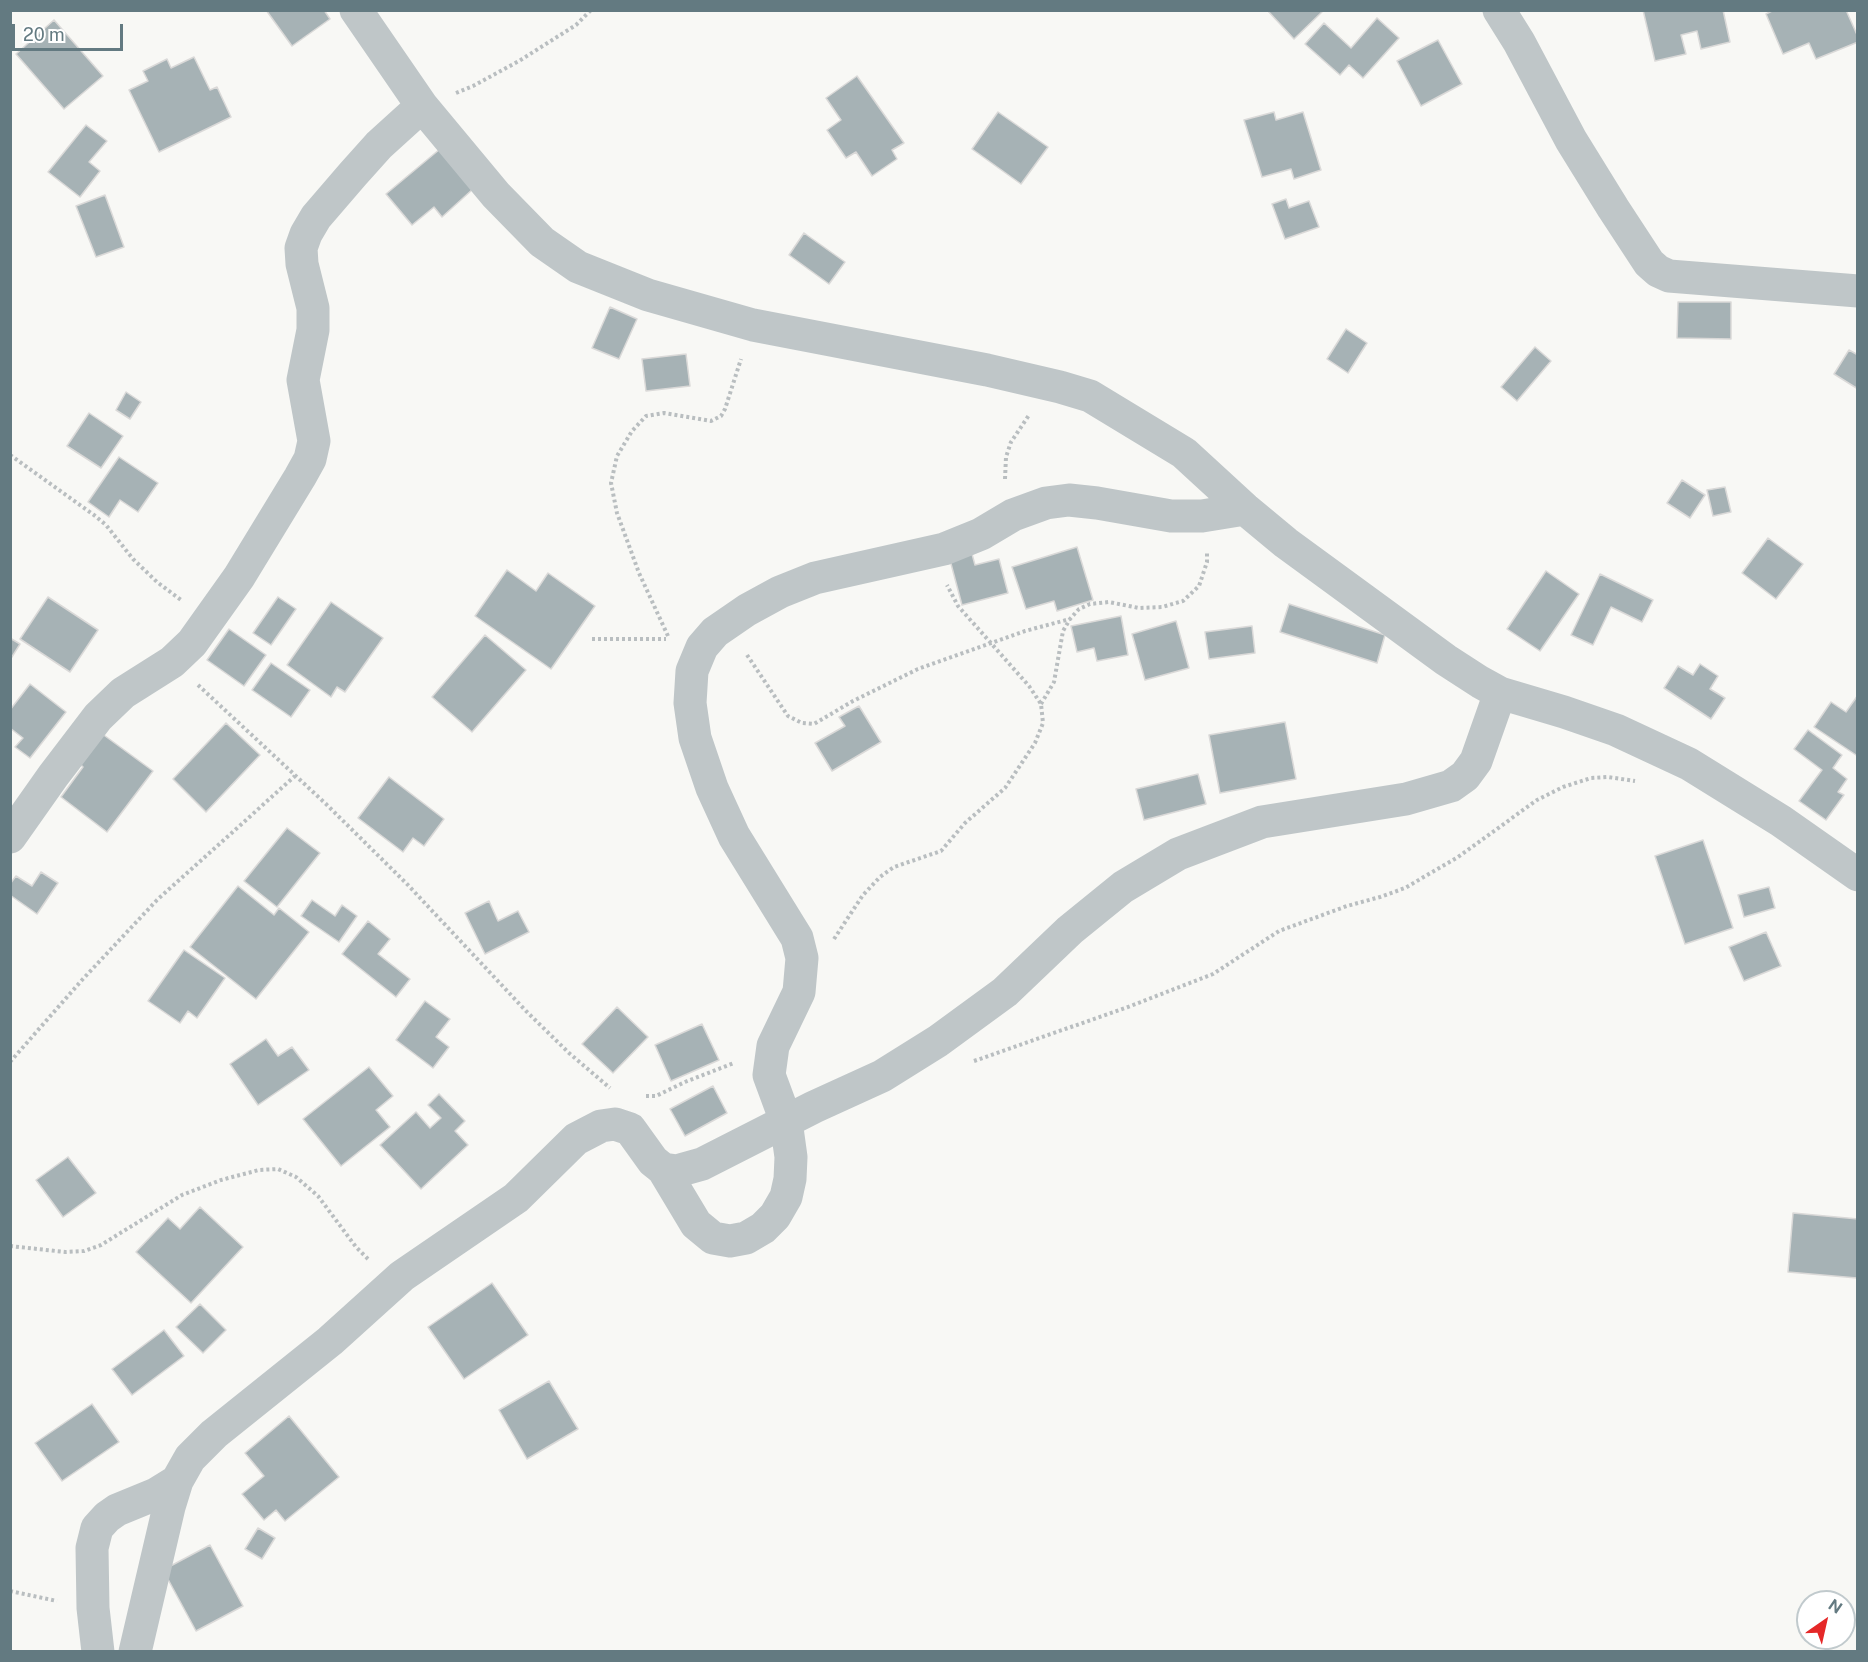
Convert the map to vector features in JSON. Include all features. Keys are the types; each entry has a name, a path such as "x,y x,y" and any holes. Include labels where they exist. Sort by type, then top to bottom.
{"street":[{"path":"356,10 422,106 512,211 542,242 578,267 648,295 753,326 987,370 1090,396 1184,453 1286,543 1446,660 1500,693 1616,730 1689,764 1781,821 1857,875"},
{"path":"1499,10 1519,42 1571,140 1649,263 1658,271 1669,276 1857,291"},
{"path":"10,837 98,717 123,693 172,662 192,643 216,612 272,525 310,459 314,441 303,380 313,330 313,308 302,264 301,248 306,234 330,201 379,145 422,106"},
{"path":"135,1652 177,1481 190,1458 214,1434 330,1341 402,1276 516,1198 576,1139 601,1126 615,1124 630,1129 653,1161 663,1169 696,1224 713,1238 730,1241 746,1238 763,1228 775,1215 786,1197 791,1157 786,1121 769,1075 774,1047 799,992 801,958 797,938 734,836 712,788 695,738 690,703 692,671 702,647 715,632 763,601 815,578 944,549 981,534 1013,515 1046,503 1069,500 1171,516 1202,516 1245,509"},
{"path":"663,1169 677,1171 702,1164 882,1076 938,1041 1005,992 1070,930 1124,887 1178,854 1262,822 1406,799 1451,786 1465,776 1476,761 1500,693"},
{"path":"98,1652 93,1608 92,1548 97,1528 117,1510 156,1494 177,1481"}],"path":[{"path":"422,106 473,86 519,61 576,24 591,10"},
{"path":"592,639 670,639 639,573 616,513 611,483 617,456 632,431 646,416 664,413 711,421 721,416 753,326"},
{"path":"1013,515 1005,483 1006,457 1011,442 1021,424 1036,406 1060,387"},
{"path":"10,455 94,515 133,559 178,598 195,607 216,612"},
{"path":"1041,704 1054,682 1059,643 1070,619 1079,609 1090,604 1108,602 1139,608 1162,607 1183,601 1199,586 1207,562 1202,516"},
{"path":"830,945 863,896 880,877 894,867 941,851 965,823 1005,788 1035,743 1042,723 1041,704 1029,686 958,606 950,593 946,580 944,549"},
{"path":"715,632 734,643 753,662 788,716 802,723 814,724 853,700 918,669 990,643 1070,619"},
{"path":"172,662 250,731 407,884 552,1036 603,1084 616,1092"},
{"path":"10,1062 66,997 157,900 295,776"},
{"path":"970,1063 1213,974 1279,931 1405,888 1458,857 1537,800 1563,787 1591,778 1608,777 1644,783"},
{"path":"640,1096 656,1096 774,1047"},
{"path":"10,1246 65,1252 84,1251 101,1245 182,1195 221,1180 258,1170 278,1169 296,1177 318,1196 356,1247 368,1259 383,1269 402,1276"},
{"path":"10,1591 93,1608"}],"building":[{"path":"266,10 324,10 330,19 292,46"},
{"path":"1267,10 1324,10 1294,39"},
{"path":"1643,10 1723,10 1730,42 1701,49 1697,31 1681,35 1686,54 1655,61"},
{"path":"1774,10 1846,10 1858,42 1816,59 1809,43 1783,54 1766,14"},
{"path":"1377,18 1399,38 1363,78 1349,65 1340,75 1305,44 1324,23 1351,48"},
{"path":"54,20 103,76 64,109 16,54"},
{"path":"1438,40 1462,84 1421,106 1397,61"},
{"path":"194,57 210,90 217,87 231,117 159,152 129,90 148,81 143,71 167,59 171,68"},
{"path":"857,76 904,143 892,150 897,159 872,176 856,152 846,158 827,130 841,120 826,98"},
{"path":"998,112 1048,147 1021,184 972,149"},
{"path":"1274,112 1276,120 1303,112 1321,170 1294,179 1291,169 1262,177 1244,120"},
{"path":"86,125 107,141 89,162 100,171 80,197 48,172"},
{"path":"440,149 473,189 442,217 434,207 412,225 386,194"},
{"path":"105,195 124,247 96,257 76,206"},
{"path":"1286,199 1289,208 1309,201 1319,227 1285,239 1272,204"},
{"path":"804,233 845,262 829,284 789,255"},
{"path":"1678,302 1731,302 1731,339 1677,338"},
{"path":"610,307 637,319 619,359 592,348"},
{"path":"1346,329 1367,343 1348,373 1327,359"},
{"path":"1535,347 1551,361 1517,401 1501,387"},
{"path":"1849,350 1858,355 1858,389 1834,374"},
{"path":"686,354 690,386 646,391 642,359"},
{"path":"126,392 141,402 130,419 116,410"},
{"path":"89,413 123,436 101,468 67,446"},
{"path":"119,457 158,483 138,512 120,500 109,517 88,502"},
{"path":"1682,480 1705,495 1690,518 1667,503"},
{"path":"1725,487 1731,512 1713,516 1707,490"},
{"path":"1768,538 1803,564 1776,599 1742,573"},
{"path":"1077,547 1093,600 1057,611 1054,601 1026,609 1012,567"},
{"path":"972,554 975,565 999,559 1008,593 962,605 950,560"},
{"path":"507,570 536,591 548,573 595,606 551,669 475,616"},
{"path":"1546,571 1579,594 1540,651 1507,629"},
{"path":"1600,574 1653,600 1642,622 1611,607 1593,645 1571,635"},
{"path":"48,597 98,630 70,672 20,639"},
{"path":"278,597 296,609 271,645 253,633"},
{"path":"331,602 383,638 345,692 337,687 331,697 287,665"},
{"path":"1289,604 1385,635 1377,663 1280,632"},
{"path":"1121,616 1128,655 1097,661 1094,648 1077,652 1071,626"},
{"path":"1176,621 1189,668 1145,680 1132,634"},
{"path":"1252,626 1255,653 1209,659 1205,632"},
{"path":"229,629 266,655 244,686 207,660"},
{"path":"485,635 526,670 472,732 432,697"},
{"path":"10,638 20,644 10,660"},
{"path":"271,663 310,690 291,717 252,690"},
{"path":"1700,664 1718,676 1710,689 1725,698 1711,719 1664,688 1678,666 1693,675"},
{"path":"30,684 66,712 30,758 15,747 23,738 10,728 10,710"},
{"path":"1858,695 1858,753 1856,755 1814,727 1831,702 1846,712"},
{"path":"859,706 881,742 832,771 815,743 845,726 839,717"},
{"path":"1285,722 1296,779 1220,793 1209,735"},
{"path":"226,723 260,755 206,812 173,779"},
{"path":"1808,730 1842,755 1833,768 1847,779 1838,792 1844,795 1826,820 1799,801 1822,770 1794,749"},
{"path":"101,733 153,771 107,832 61,797 83,767 79,763"},
{"path":"1198,774 1206,804 1144,820 1136,789"},
{"path":"389,777 444,819 424,846 413,838 403,852 358,818"},
{"path":"287,828 320,853 277,907 244,881"},
{"path":"1703,840 1733,928 1685,944 1655,856"},
{"path":"41,872 58,883 37,914 10,895 10,884 16,876 32,886"},
{"path":"238,886 274,915 279,908 309,932 256,999 190,947"},
{"path":"1769,887 1775,908 1744,917 1738,895"},
{"path":"312,900 335,916 342,905 357,916 339,942 301,916"},
{"path":"489,901 498,921 518,911 529,932 485,954 465,913"},
{"path":"368,921 390,939 378,954 410,979 396,997 342,954"},
{"path":"1766,932 1781,966 1744,981 1729,947"},
{"path":"184,950 225,978 197,1018 188,1011 180,1023 148,1001"},
{"path":"425,1001 450,1019 436,1037 449,1047 433,1068 396,1040"},
{"path":"617,1007 648,1037 613,1073 582,1044"},
{"path":"702,1024 719,1060 671,1081 655,1045"},
{"path":"266,1039 278,1056 292,1047 309,1070 258,1105 230,1064"},
{"path":"369,1067 393,1096 376,1110 390,1127 341,1166 303,1119"},
{"path":"713,1086 727,1113 685,1136 670,1109"},
{"path":"439,1094 465,1121 455,1131 468,1145 421,1189 380,1145 416,1112 430,1128 441,1118 428,1105"},
{"path":"68,1157 96,1193 63,1217 36,1180"},
{"path":"200,1207 243,1247 191,1303 136,1252 168,1218 180,1229"},
{"path":"1793,1213 1858,1219 1857,1278 1788,1272"},
{"path":"492,1283 528,1335 464,1379 428,1327"},
{"path":"200,1304 226,1330 203,1353 176,1327"},
{"path":"164,1330 184,1356 132,1395 112,1369"},
{"path":"549,1381 578,1429 527,1459 499,1410"},
{"path":"92,1404 119,1442 62,1481 35,1443"},
{"path":"289,1416 339,1477 285,1521 276,1510 264,1520 242,1494 264,1476 245,1453"},
{"path":"258,1528 275,1538 262,1559 245,1549"},
{"path":"210,1545 243,1606 196,1631 163,1570"}]}
